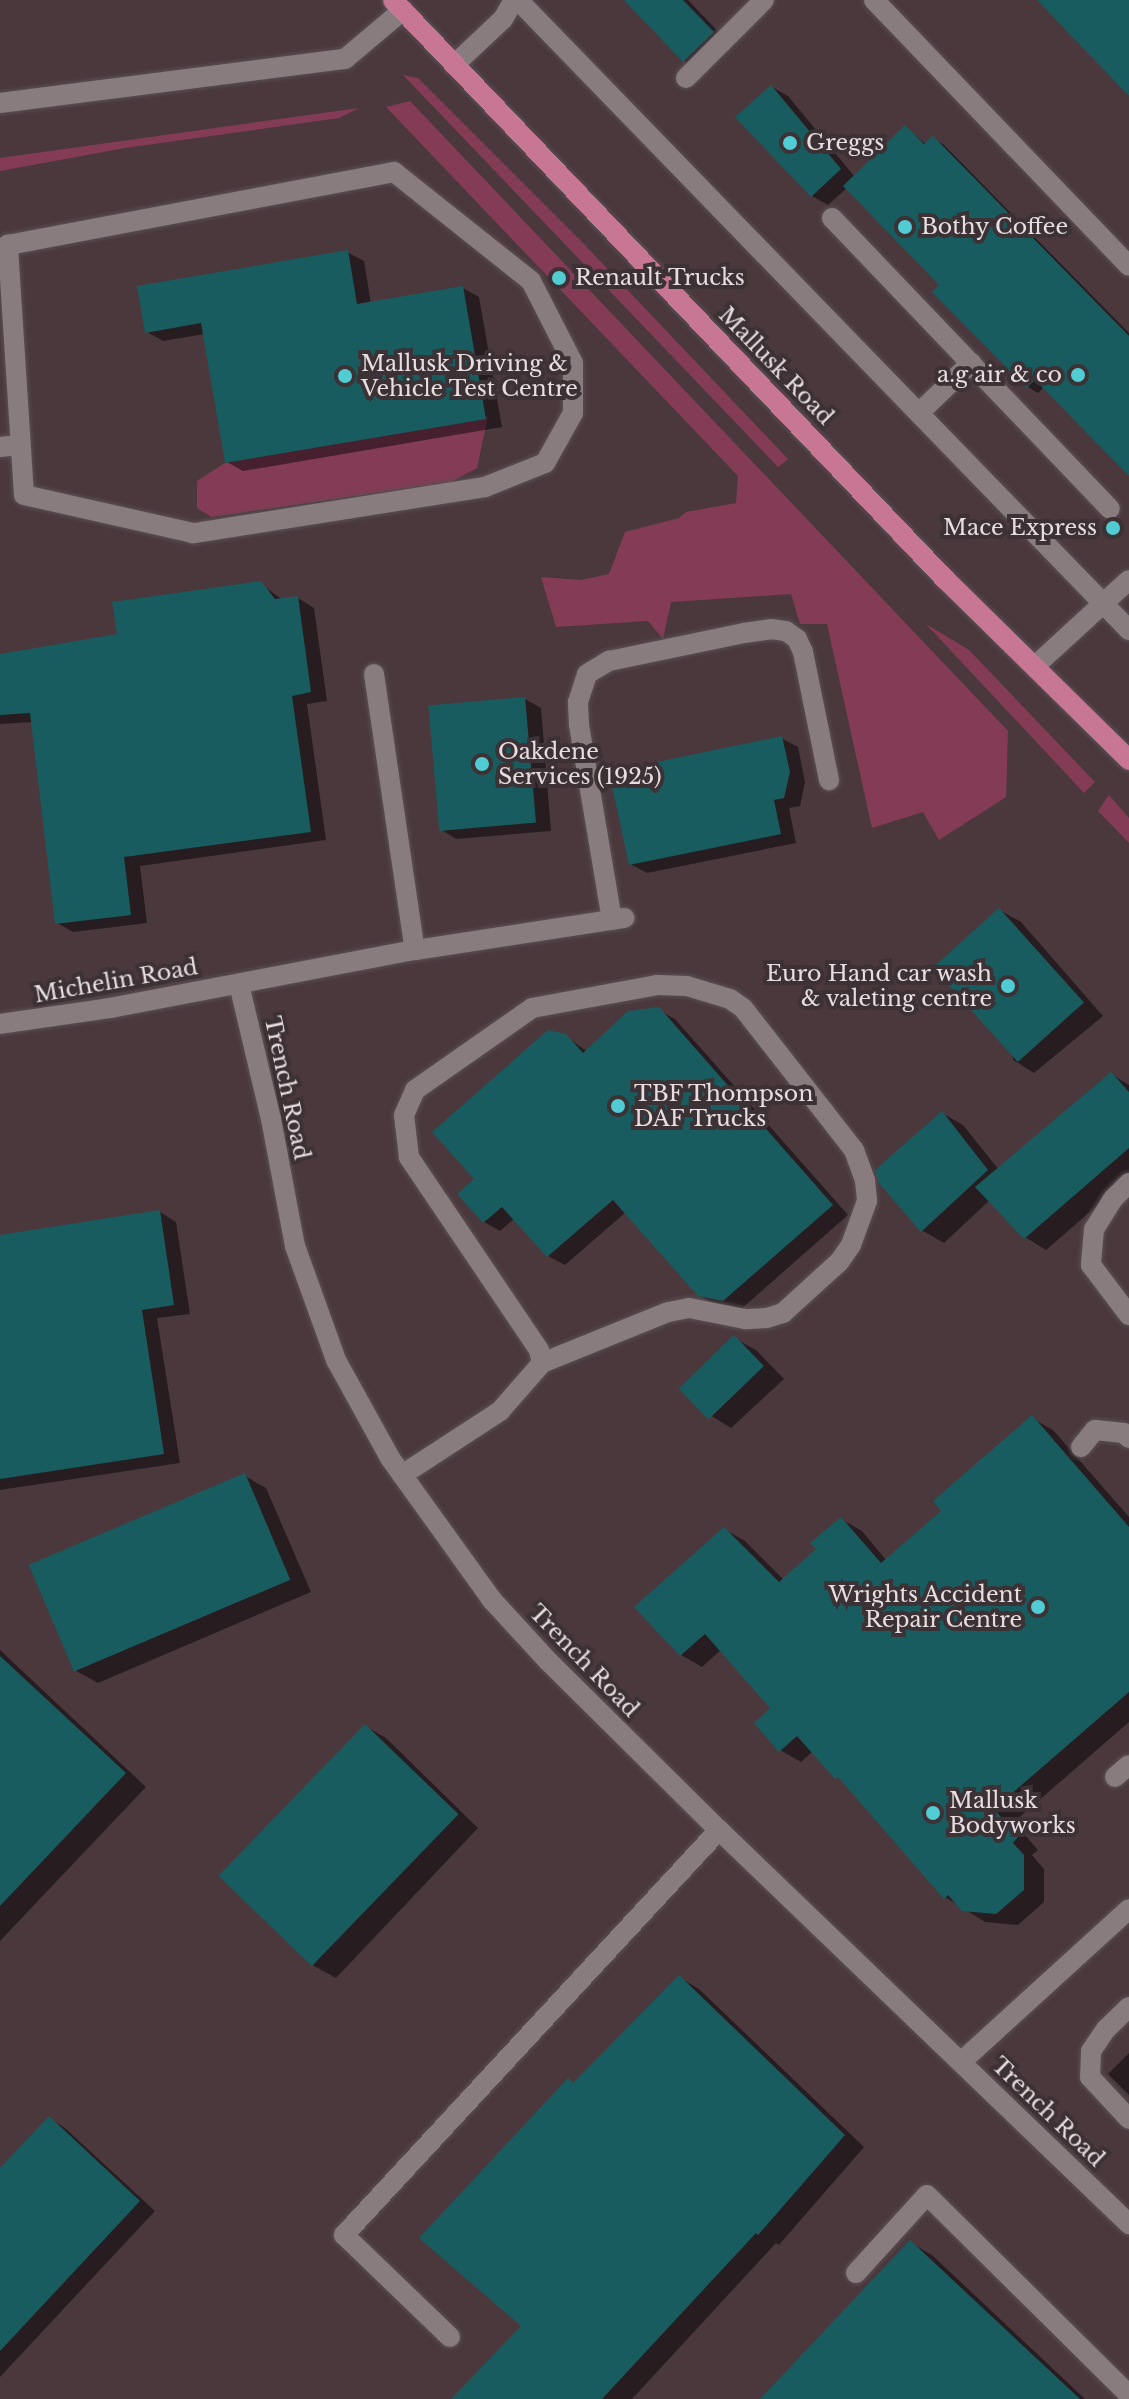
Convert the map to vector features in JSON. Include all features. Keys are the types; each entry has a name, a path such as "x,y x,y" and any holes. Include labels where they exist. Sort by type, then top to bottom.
{"main road":[{"name":"Mallusk Road","path":"398,5 946,580 1129,760"}],"street":[{"path":"454,65 503,19 516,0 1129,630"},
{"path":"686,78 764,0"},
{"path":"874,0 1129,266"},
{"path":"0,103 345,59 398,5"},
{"path":"394,172 531,281 573,363 573,413 545,463 485,487 193,533 24,495 10,446 8,245 394,172"},
{"path":"832,218 1110,509"},
{"path":"920,412 971,363"},
{"path":"1035,666 1129,580"},
{"name":"Michelin Road","path":"0,1024 239,984 415,950 619,919 579,724 578,702 587,674 609,661 744,633 786,631 797,639 803,652 829,780"},
{"path":"374,674 415,950"},
{"name":"Trench Road","path":"239,984 271,1119 295,1246 336,1360 402,1475 492,1600 548,1661 1129,2224"},
{"path":"402,1475 500,1411 542,1363 668,1312 689,1308 745,1319 767,1318 783,1313 839,1262 851,1245 867,1201 865,1181 854,1150 743,1008 730,999 687,986 657,985 532,1008 415,1090 404,1115 409,1157 539,1350 542,1363"},
{"path":"1129,1183 1113,1199 1094,1229 1091,1265 1129,1315"},
{"path":"1081,1447 1095,1430 1124,1433 1129,1438"},
{"path":"450,2337 344,2235 719,1830"},
{"path":"961,2062 1129,1909"},
{"path":"1129,2007 1106,2029 1091,2051 1090,2077 1129,2119"},
{"path":"856,2273 927,2195 1129,2395"}],"shaded area":[{"path":"0,0 1129,0 1129,2399 0,2399"},
{"path":"403,75 418,78 582,242 788,459 778,467"},
{"path":"410,101 1008,731 1006,797 939,840 923,812 872,828 827,624 800,624 791,594 671,602 663,639 648,621 556,627 541,577 581,580 609,574 625,532 679,518 686,512 736,503 738,476 386,107"},
{"path":"359,108 339,118 125,148 0,171 0,158"},
{"path":"488,416 477,468 451,482 211,517 197,508 197,481 225,463"},
{"path":"926,624 969,650 1095,782 1084,793"},
{"path":"1109,795 1129,818 1129,843 1098,811"}],"building":[{"path":"624,0 683,0 714,32 683,62"},
{"path":"1037,0 1129,0 1129,96"},
{"name":"Greggs","path":"771,85 841,169 811,197 735,117"},
{"path":"905,125 924,144 933,136 1129,336 1129,476 1035,380 1027,388 932,292 939,285 843,186"},
{"name":"Mallusk Driving & Vehicle Test Centre","path":"348,250 357,304 463,286 486,419 225,463 201,323 145,333 137,286"},
{"path":"261,581 275,599 298,596 311,692 292,696 311,832 124,857 131,915 55,924 30,713 0,715 0,654 117,634 112,602"},
{"path":"525,697 536,823 439,831 428,705"},
{"path":"782,736 790,772 784,798 774,800 781,834 629,865 609,772"},
{"name":"Euro Hand car wash & valeting centre","path":"999,908 1084,1002 1018,1062 933,968"},
{"path":"659,1007 833,1205 723,1301 698,1296 613,1200 547,1257 502,1207 483,1223 457,1194 474,1179 432,1132 548,1030 566,1034 583,1053 628,1011"},
{"path":"1111,1072 1129,1092 1129,1148 1024,1239 975,1187"},
{"path":"942,1111 988,1170 921,1232 878,1182 875,1170"},
{"path":"160,1210 174,1305 142,1310 164,1454 0,1479 0,1235"},
{"path":"734,1335 764,1366 708,1419 679,1388"},
{"path":"1032,1415 1129,1527 1129,1692 994,1809 1018,1837 1013,1843 1024,1855 1024,1890 996,1914 962,1911 948,1895 944,1899 838,1777 835,1779 797,1736 779,1752 754,1723 770,1708 705,1634 680,1656 634,1607 724,1527 779,1582 816,1549 810,1543 841,1517 881,1563 941,1511 933,1501"},
{"path":"245,1473 290,1580 74,1672 29,1565"},
{"path":"0,1656 126,1773 0,1906"},
{"path":"365,1724 459,1814 312,1966 218,1876"},
{"path":"679,1975 845,2135 758,2235 756,2233 602,2399 451,2399 521,2326 419,2238 568,2078 573,2083"},
{"path":"49,2116 140,2201 0,2351 0,2168"},
{"path":"910,2240 1080,2399 760,2399"}],"place":[{"name":"Greggs","path":"790,143"},
{"name":"Bothy Coffee","path":"905,227"},
{"name":"Renault Trucks","path":"559,278"},
{"name":"a.g air & co","path":"1078,375"},
{"name":"Mallusk Driving & Vehicle Test Centre","path":"345,376"},
{"name":"Mace Express","path":"1113,528"},
{"name":"Oakdene Services (1925)","path":"482,764"},
{"name":"Euro Hand car wash & valeting centre","path":"1008,986"},
{"name":"TBF Thompson DAF Trucks","path":"618,1106"},
{"name":"Wrights Accident Repair Centre","path":"1038,1607"},
{"name":"Mallusk Bodyworks","path":"933,1813"}]}
